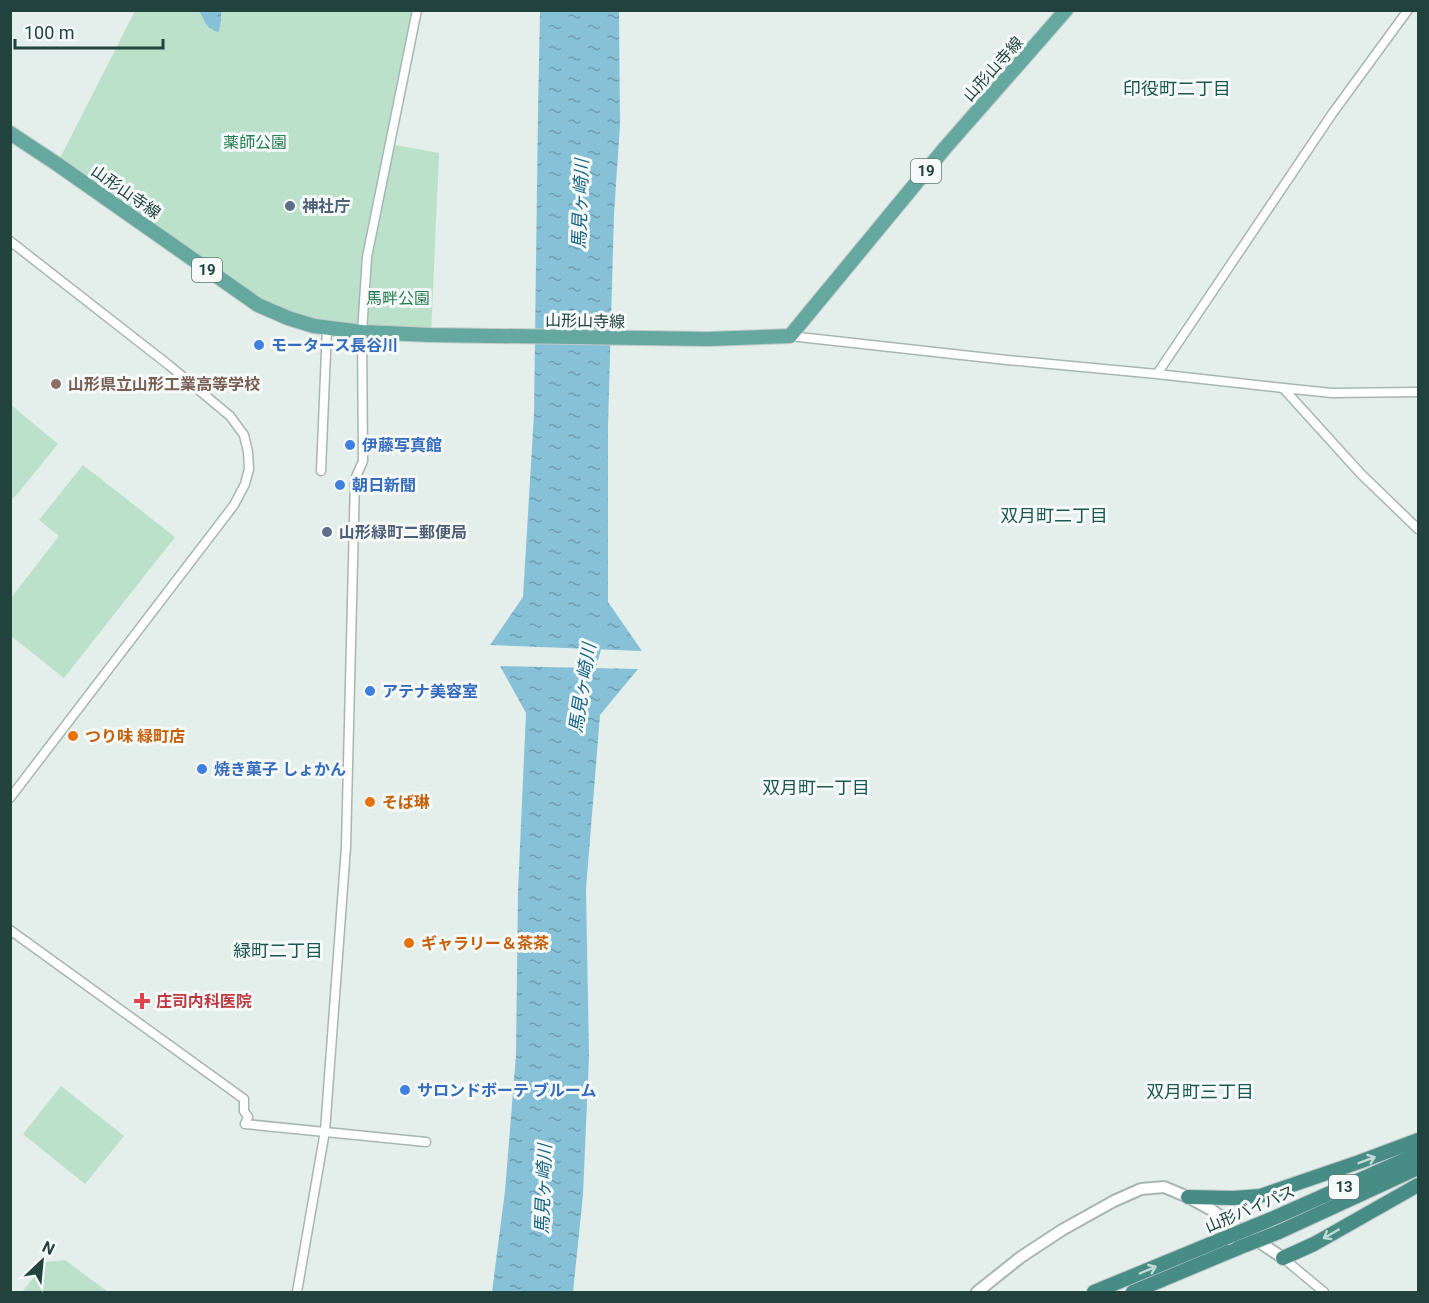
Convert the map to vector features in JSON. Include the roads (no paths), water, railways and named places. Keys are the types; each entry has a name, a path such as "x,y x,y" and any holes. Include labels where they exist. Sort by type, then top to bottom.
{"highway":[{"path":"1188,1197 1260,1196 1419,1140"},
{"name":"山形バイパス","path":"1094,1293 1419,1154"},
{"name":"山形バイパス","path":"1133,1293 1279,1232 1419,1168"},
{"path":"1283,1258 1314,1244 1419,1185"}],"main road":[{"name":"山形山寺線","path":"10,133 258,305 288,318 327,328 362,333 708,339 790,336 945,148 1066,10"}],"street":[{"path":"297,1293 325,1131 346,847 355,479 363,461 362,333 367,257 417,10"},
{"path":"1156,374 1332,114 1408,10"},
{"path":"10,241 230,416 244,435 249,469 245,484 234,505 10,798"},
{"path":"321,471 327,328"},
{"path":"790,336 1332,393 1419,392"},
{"path":"1283,388 1361,474 1419,529"},
{"path":"10,930 244,1099 244,1111 248,1117 245,1124 426,1142"},
{"path":"977,1293 1021,1257 1062,1230 1124,1196 1141,1189 1164,1188 1210,1209 1283,1258 1324,1293"}],"water":[{"path":"199,11 221,11 219,31 207,26"},
{"path":"540,11 619,11 620,125 614,214 608,426 608,602 642,651 490,645 523,597 534,414"},
{"path":"500,666 638,669 600,715 586,889 589,1056 583,1195 573,1292 492,1292 505,1191 516,1055 518,891 526,713"}],"waterway":[{"name":"馬見ヶ崎川","path":"580,691 592,648 591,627"}],"place":[{"name":"神社庁","path":"290,206"},
{"name":"モータース長谷川","path":"259,345"},
{"name":"山形県立山形工業高等学校","path":"56,384"},
{"name":"伊藤写真館","path":"350,445"},
{"name":"朝日新聞","path":"340,485"},
{"name":"山形緑町二郵便局","path":"327,532"},
{"name":"アテナ美容室","path":"370,691"},
{"name":"つり味 緑町店","path":"73,736"},
{"name":"焼き菓子 しょかん","path":"202,769"},
{"name":"そば琳","path":"370,802"},
{"name":"ギャラリー＆茶茶","path":"409,943"},
{"name":"庄司内科医院","path":"142,1001"},
{"name":"サロンドボーテ ブルーム","path":"405,1090"}],"district":[{"name":"印役町二丁目","path":"1177,88"},
{"name":"双月町二丁目","path":"1054,515"},
{"name":"双月町一丁目","path":"816,787"},
{"name":"緑町二丁目","path":"278,950"},
{"name":"双月町三丁目","path":"1200,1091"}],"park label":[{"name":"薬師公園","path":"255,142"},
{"name":"馬畔公園","path":"398,298"}]}
